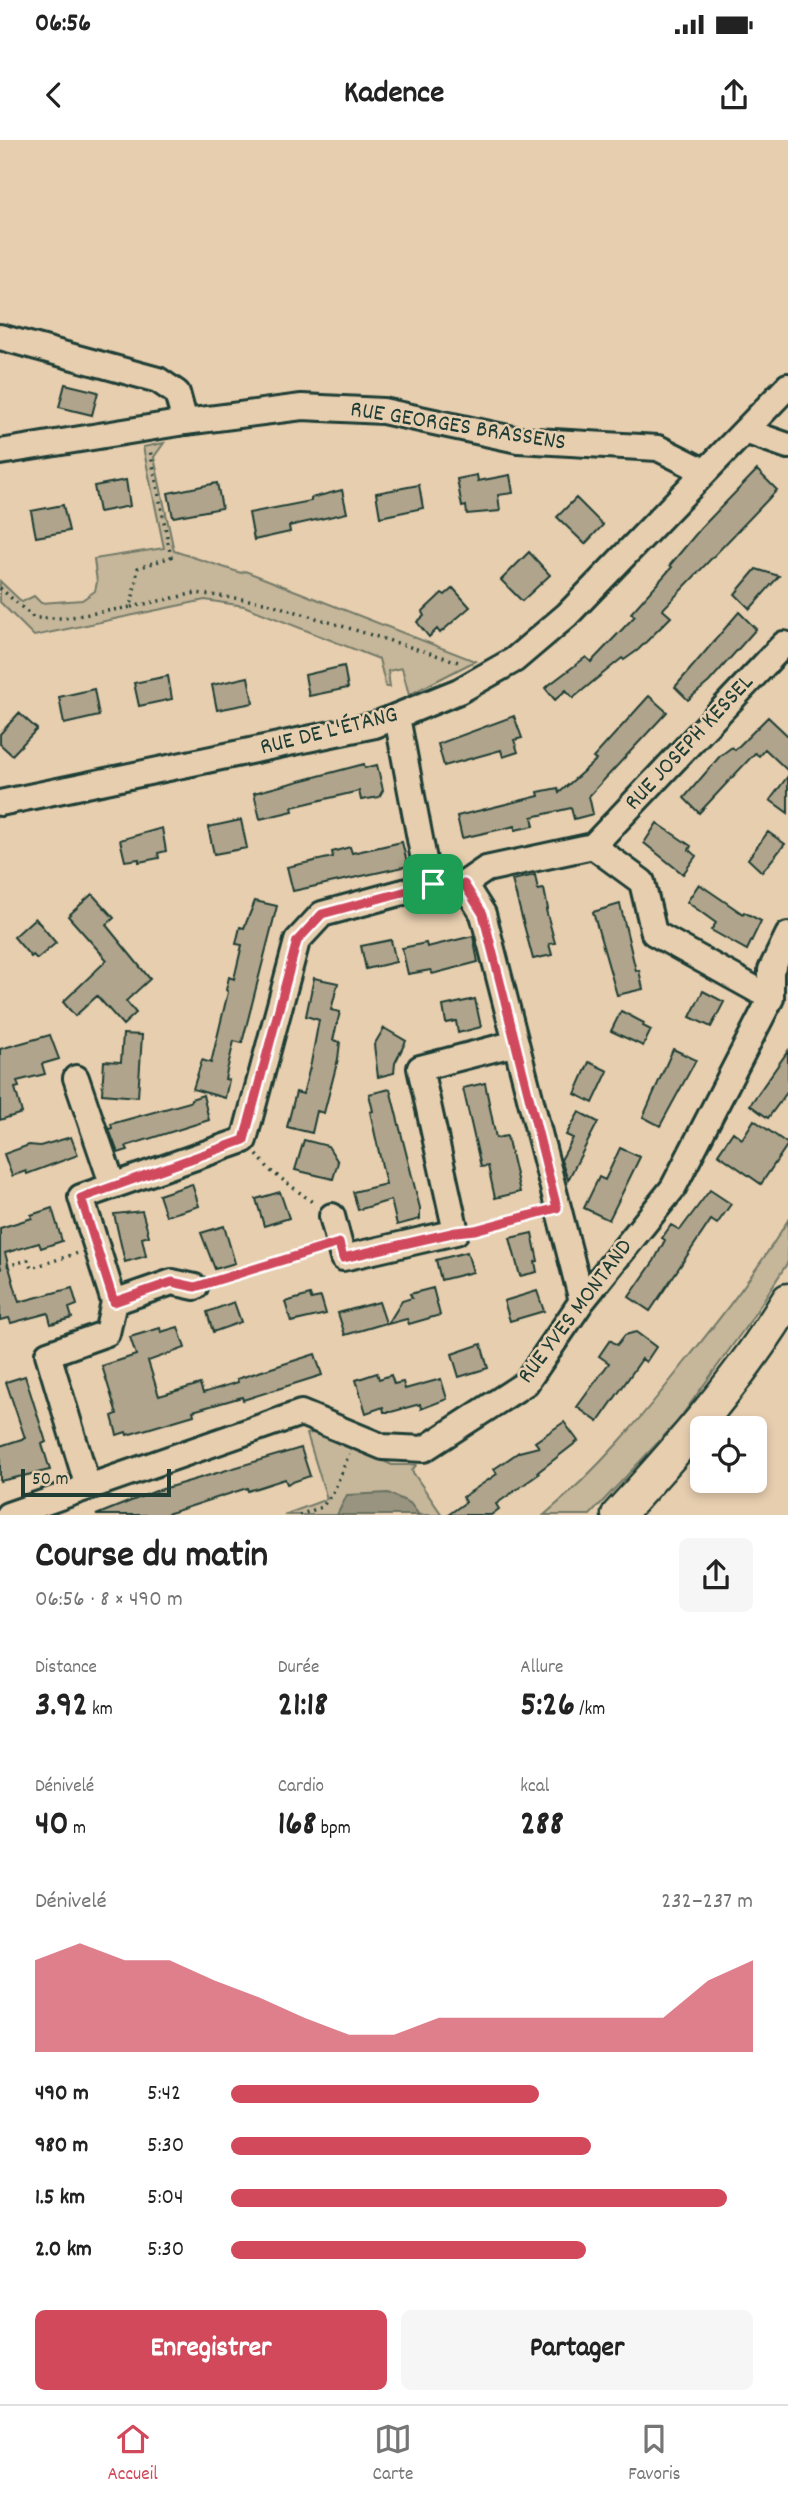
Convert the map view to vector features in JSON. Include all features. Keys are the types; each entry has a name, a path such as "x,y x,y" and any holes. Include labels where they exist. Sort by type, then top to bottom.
{"main road":[{"path":"618,1515 722,1396 763,1341 788,1300"}],"street":[{"path":"0,337 158,380 177,393 185,422"},
{"name":"RUE DE L'ÉTANG","path":"0,803 361,728 397,717 479,680 514,660 567,615 788,386"},
{"name":"RUE GEORGES BRASSENS","path":"0,452 185,422 302,407 383,411 518,440 658,448 704,471"},
{"path":"745,431 788,446"},
{"name":"RUE JOSEPH KESSEL","path":"593,846 784,644 788,645"},
{"path":"397,717 424,860 433,884"},
{"path":"88,1487 48,1354 107,1333 114,1302 81,1198 244,1140 297,941 322,914 433,884 464,884 486,869 593,846 642,882 654,933 771,998"},
{"path":"464,884 483,914 582,1301"},
{"name":"RUE YVES MONTAND","path":"8,1515 301,1413 383,1447 424,1449 526,1383 582,1301 673,1188 771,998 771,970 788,935"},
{"path":"332,1216 343,1258 456,1232 420,1068 516,1043"},
{"path":"76,1078 113,1186"},
{"path":"114,1302 172,1282 195,1287"}],"path":[{"path":"131,607 138,568 172,557 146,429"},
{"path":"0,588 34,618 65,618 196,593 264,602 459,660 479,680"},
{"path":"244,1140 271,1171 332,1216"},
{"path":"456,1232 475,1230 557,1208"},
{"path":"195,1287 339,1243"},
{"path":"0,1268 28,1260 31,1268 97,1247"},
{"path":"299,1515 322,1507 334,1491 356,1436"}],"shaded area":[{"path":"164,443 154,457 174,551 241,573 245,571 475,661 409,695 402,668 388,671 390,687 386,687 379,659 244,606 205,600 34,636 0,602 0,581 22,602 34,596 41,603 82,600 95,591 97,582 94,559 164,548 143,447"},
{"path":"788,1220 788,1262 750,1321 677,1422 590,1515 544,1515 601,1461 652,1403 739,1293"},
{"path":"318,1432 392,1465 416,1465 412,1471 442,1515 284,1515 327,1499 307,1434"},
{"path":"388,1493 410,1503 419,1515 337,1515 347,1495"}],"building":[{"path":"65,384 98,392 92,415 59,407"},
{"path":"757,470 777,490 664,608 671,617 638,650 624,660 622,658 573,698 566,690 555,700 545,688 586,657 591,662 635,616 631,613 672,567 670,565 701,528"},
{"path":"477,475 478,481 510,475 513,493 498,495 500,511 467,514 466,506 462,507 457,479"},
{"path":"126,480 130,506 99,512 94,486"},
{"path":"217,483 222,508 173,517 168,493"},
{"path":"419,485 423,508 380,517 376,493"},
{"path":"342,490 347,513 289,526 290,532 254,540 249,513 311,501 311,498"},
{"path":"576,498 603,525 585,544 557,517"},
{"path":"63,505 69,531 36,537 31,511"},
{"path":"529,552 550,575 522,601 501,580"},
{"path":"756,569 779,576 750,609 735,594"},
{"path":"453,588 470,607 440,633 437,629 429,637 417,622 424,616 422,612 442,593 445,595"},
{"path":"739,612 756,629 709,682 688,700 675,687"},
{"path":"344,666 348,688 309,696 305,675"},
{"path":"168,676 172,699 139,706 134,683"},
{"path":"248,677 253,703 217,710 212,685"},
{"path":"94,689 99,716 64,724 59,697"},
{"path":"649,696 667,712 589,796 593,814 574,819 571,808 532,817 534,826 515,830 515,826 462,838 457,816 539,796 538,792 558,788 559,793 596,760 593,758"},
{"path":"19,713 37,729 12,755 0,744 0,734"},
{"path":"514,716 522,738 514,740 518,752 503,757 501,750 444,766 438,744"},
{"path":"768,717 788,736 788,771 765,749 759,756 755,753 699,813 684,798 720,756 732,747 735,750"},
{"path":"364,764 365,768 377,765 383,790 379,797 361,800 359,791 292,807 293,811 260,819 254,793"},
{"path":"788,776 788,813 770,800"},
{"path":"241,820 247,848 214,854 208,827"},
{"path":"657,823 691,846 689,850 696,856 683,874 644,843"},
{"path":"162,828 166,851 158,853 159,858 139,862 139,859 125,861 120,840"},
{"path":"768,832 785,844 762,872 748,859"},
{"path":"402,842 408,866 293,891 287,867 333,857 332,852 350,847 352,853"},
{"path":"535,875 538,890 544,889 546,910 555,943 549,944 552,955 533,959 512,880"},
{"path":"699,884 743,914 744,912 761,921 747,950 711,930 716,923 687,902"},
{"path":"92,894 114,918 106,925 150,979 126,1001 136,1013 123,1025 97,996 75,1016 63,1002 107,960 68,916"},
{"path":"255,901 277,906 242,1043 234,1041 225,1079 229,1080 225,1098 193,1089 202,1060 211,1063 229,977 234,979 242,945 236,944 240,927 244,928"},
{"path":"620,904 643,989 617,995 593,912"},
{"path":"35,918 56,943 37,959 33,955 31,957 14,937"},
{"path":"473,936 478,962 432,974 431,970 408,974 402,948 426,943 427,947"},
{"path":"391,940 396,962 366,969 361,946"},
{"path":"314,978 338,983 331,1010 340,1012 333,1040 340,1042 324,1113 317,1111 312,1133 287,1127 296,1092 303,1094 319,1020 306,1016"},
{"path":"703,991 724,1002 711,1027 690,1017"},
{"path":"475,999 481,1027 458,1033 456,1021 446,1023 443,1006"},
{"path":"621,1011 644,1023 643,1026 651,1030 643,1046 611,1031"},
{"path":"384,1028 406,1041 395,1063 394,1073 378,1077 374,1045"},
{"path":"123,1034 142,1035 138,1097 102,1094 104,1061 121,1062"},
{"path":"50,1035 59,1059 42,1064 45,1074 17,1081 19,1087 15,1088 22,1113 0,1120 0,1049"},
{"path":"673,1049 696,1060 660,1126 643,1117"},
{"path":"788,1051 788,1091 768,1118 750,1105"},
{"path":"589,1062 608,1071 593,1103 575,1094"},
{"path":"485,1083 496,1138 507,1136 520,1192 495,1198 488,1166 481,1167 463,1088"},
{"path":"390,1089 420,1208 420,1219 397,1225 391,1200 358,1210 353,1192 386,1184 370,1112 373,1111 369,1094"},
{"path":"203,1095 209,1120 126,1146 128,1150 118,1153 109,1129 112,1128 111,1124 190,1102 191,1099"},
{"path":"579,1112 598,1122 568,1180 561,1160 573,1138 566,1135"},
{"path":"754,1120 788,1144 761,1184 718,1154 733,1132 742,1139"},
{"path":"71,1137 78,1155 27,1174 26,1171 12,1176 4,1154 29,1145 40,1146"},
{"path":"304,1140 328,1146 338,1162 333,1179 295,1170"},
{"path":"620,1148 640,1157 609,1220 584,1208 599,1177 605,1180"},
{"path":"192,1184 199,1206 166,1216 159,1195"},
{"path":"710,1190 731,1204 717,1224 711,1220 650,1311 629,1297 654,1261 665,1240 662,1238 671,1225 680,1230"},
{"path":"280,1192 289,1218 264,1226 256,1199"},
{"path":"52,1208 62,1241 41,1248 39,1243 5,1253 19,1302 72,1288 77,1305 69,1308 72,1318 51,1324 48,1313 11,1323 9,1318 0,1320 0,1228 32,1218 31,1215"},
{"path":"142,1211 149,1236 142,1238 146,1256 125,1262 114,1214"},
{"path":"224,1226 235,1263 215,1269 201,1233"},
{"path":"532,1233 538,1261 535,1262 537,1272 520,1276 510,1238"},
{"path":"467,1252 473,1272 441,1280 436,1260"},
{"path":"433,1288 440,1315 409,1324 407,1319 388,1324 402,1301 412,1298 410,1294"},
{"path":"537,1291 544,1311 510,1321 504,1301"},
{"path":"310,1295 311,1299 321,1297 326,1314 291,1322 285,1302"},
{"path":"234,1302 241,1322 213,1332 207,1312"},
{"path":"379,1302 386,1323 345,1335 338,1313"},
{"path":"178,1327 185,1348 148,1361 159,1396 200,1384 203,1393 315,1354 322,1375 243,1400 242,1397 193,1411 194,1415 127,1435 126,1432 117,1435 112,1416 117,1414 102,1366 136,1355 130,1337 160,1328 161,1332"},
{"path":"636,1332 656,1347 646,1362 642,1359 598,1422 577,1407 609,1363 599,1356 610,1340 617,1345 625,1335"},
{"path":"481,1344 488,1368 459,1377 452,1354"},
{"path":"377,1373 379,1379 391,1375 394,1384 403,1382 405,1389 441,1379 447,1399 421,1409 420,1404 391,1412 384,1412 383,1407 366,1413 356,1380"},
{"path":"25,1376 46,1442 42,1444 50,1470 0,1481 0,1446 25,1438 6,1382"},
{"path":"564,1422 578,1441 538,1472 539,1474 496,1504 499,1509 491,1515 448,1515 466,1502 463,1497 497,1474 494,1469 519,1452 539,1447 535,1442"},
{"path":"301,1448 310,1476 287,1484 285,1479 248,1491 247,1488 164,1515 96,1515 156,1491"}],"route":[{"path":"433,884 464,884 483,914 557,1208 475,1230 343,1258 339,1243 195,1287 172,1282 114,1302 81,1198 244,1140 297,941 322,914 433,884"}]}
